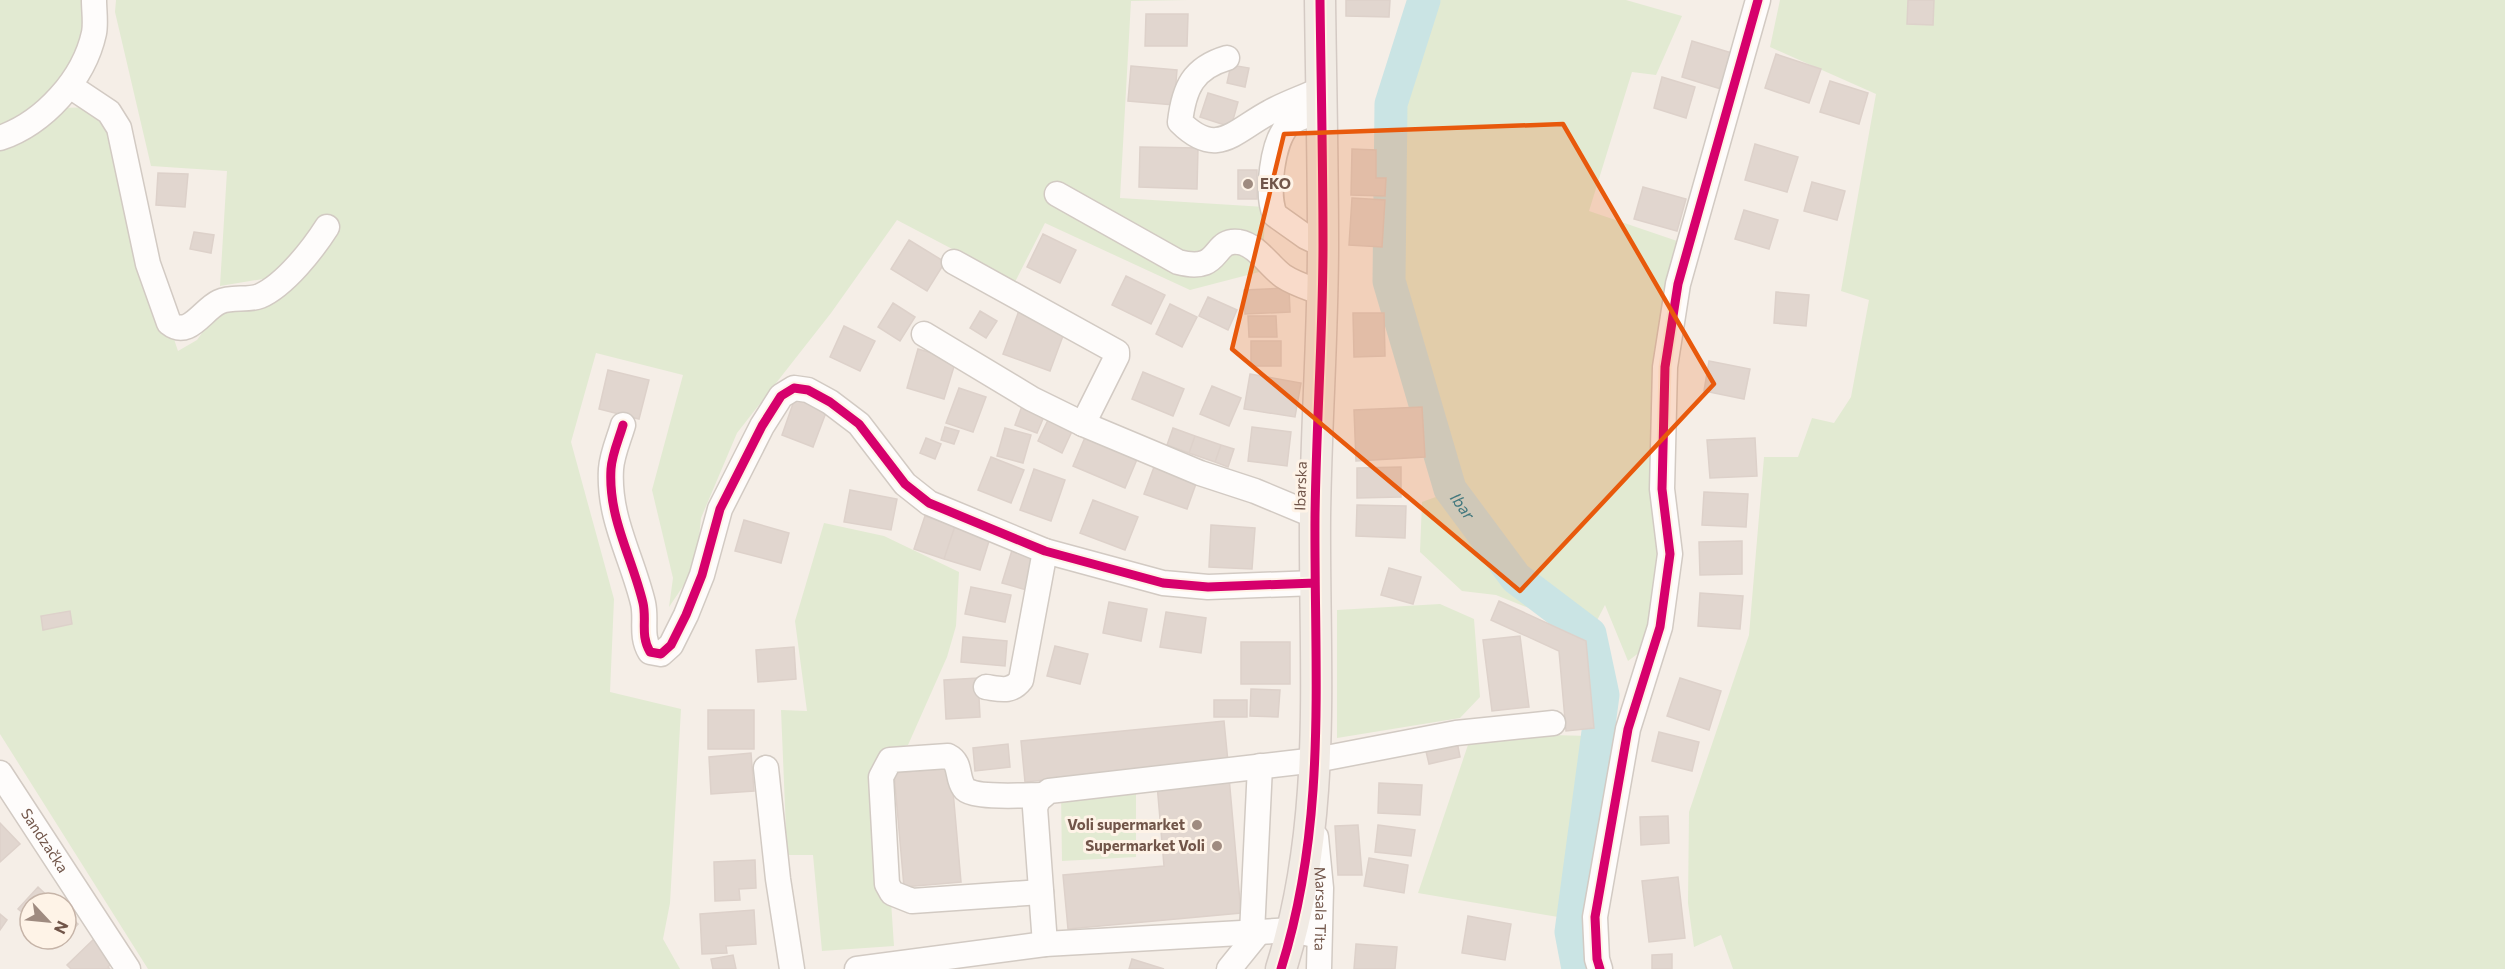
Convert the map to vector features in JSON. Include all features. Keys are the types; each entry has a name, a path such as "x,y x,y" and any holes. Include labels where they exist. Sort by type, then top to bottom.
{"main road":[{"name":"Ibarska","path":"1281,969 1306,933 1316,760 1316,516 1323,246 1320,0"}],"street":[{"path":"0,138 39,117 70,86 88,50 94,32 94,0"},
{"path":"1600,969 1597,959 1595,917 1628,729 1660,627 1670,554 1662,489 1665,378 1676,296 1758,0"},
{"path":"1227,58 1209,63 1191,80 1182,101 1180,122 1196,137 1215,140 1230,137 1271,111 1322,99"},
{"path":"70,86 109,112 120,128 148,264 169,323 176,329 186,329 217,303 258,297 272,289 314,249 327,227"},
{"path":"1322,99 1288,124 1275,147 1271,191 1275,215 1323,246"},
{"path":"1057,194 1178,262 1195,267 1205,264 1221,247 1232,242 1242,242 1253,248 1283,276 1322,293"},
{"path":"954,262 1117,352 1083,424"},
{"path":"924,334 1032,399 1083,424 1200,474 1255,491 1316,516"},
{"path":"623,424 611,466 611,496 619,535 644,605 644,642 650,652 661,654 671,645 702,576 720,509 762,426 781,396 794,388 808,390 830,402 859,424 905,484 929,502 1045,551 1163,583 1208,587 1316,583"},
{"path":"986,687 1008,690 1016,687 1021,680 1045,551"},
{"path":"1041,892 912,901 892,893 887,884 881,777 890,760 948,756 957,765 963,788 967,792 981,795 1042,795 1049,791 1316,760 1455,734 1553,723"},
{"path":"1229,969 1256,932 1260,766"},
{"path":"766,768 778,879 792,969"},
{"name":"Sandzačka","path":"0,773 128,969"},
{"path":"1042,795 1035,808 1045,944"},
{"path":"857,969 1011,959 1045,944 1256,932 1306,933"},
{"name":"Marsala Tita","path":"1306,933 1319,969"}],"highlighted area":[{"path":"1563,124 1714,384 1520,591 1232,349 1284,134"}],"green space":[{"path":"0,0 82,0 98,15 70,71 30,112 0,125"},
{"path":"116,0 1188,0 1131,1 1120,198 1265,207 1263,271 1190,290 1045,223 1015,282 897,220 831,313 737,433 701,518 696,567 669,607 673,578 652,490 683,375 596,353 571,442 614,599 610,692 681,709 670,903 663,939 680,969 148,969 0,734 0,149 62,108 92,107 119,123 143,247 178,351 197,340 224,302 269,278 220,286 227,171 151,166 115,12"},
{"path":"1435,0 1626,0 1682,16 1656,75 1632,72 1589,211 1683,243 1660,540 1651,619 1640,652 1628,661 1605,605 1593,628 1522,570 1456,485 1396,282 1402,109"},
{"path":"1780,0 2505,0 2505,969 1733,969 1721,935 1694,947 1688,903 1689,812 1749,635 1764,457 1798,457 1812,418 1834,423 1851,397 1869,300 1841,291 1876,94 1770,47"},
{"path":"1444,494 1507,582 1559,620 1496,595 1462,591 1420,552 1422,502"},
{"path":"824,523 884,536 959,572 956,626 947,657 908,745 881,751 894,946 822,951 813,855 787,855 781,710 807,711 795,621"},
{"path":"1440,604 1474,619 1480,697 1460,718 1337,738 1337,610"},
{"path":"1472,733 1589,736 1564,918 1418,893"},
{"path":"1136,788 1136,857 1062,861 1061,794"}],"building":[{"path":"1346,0 1390,0 1389,17 1346,16"},
{"path":"1908,0 1934,0 1933,25 1907,24"},
{"path":"1146,14 1188,14 1187,46 1145,46"},
{"path":"1692,41 1732,53 1721,89 1682,77"},
{"path":"1776,54 1821,69 1809,103 1765,88"},
{"path":"1231,65 1249,68 1245,87 1227,83"},
{"path":"1131,66 1177,70 1174,105 1128,101"},
{"path":"1662,77 1695,87 1686,118 1654,108"},
{"path":"1830,81 1868,93 1859,124 1820,112"},
{"path":"1208,93 1238,102 1231,127 1200,117"},
{"path":"1755,144 1798,157 1787,192 1745,180"},
{"path":"1140,147 1198,148 1197,189 1139,187"},
{"path":"1352,149 1376,150 1376,178 1386,178 1385,196 1351,195"},
{"name":"EKO","path":"1238,170 1257,170 1257,199 1238,199"},
{"path":"158,173 188,174 185,207 156,205"},
{"path":"1812,182 1845,191 1837,220 1804,211"},
{"path":"1643,187 1686,199 1677,231 1634,219"},
{"path":"1352,198 1385,200 1382,247 1349,245"},
{"path":"1744,210 1778,220 1769,249 1735,239"},
{"path":"194,232 214,235 211,253 190,249"},
{"path":"1043,234 1076,250 1060,283 1027,267"},
{"path":"909,240 945,262 927,291 891,269"},
{"path":"1126,276 1165,295 1151,324 1112,305"},
{"path":"1289,288 1290,312 1245,314 1244,290"},
{"path":"1776,292 1809,295 1806,326 1774,323"},
{"path":"1208,297 1237,310 1228,330 1199,316"},
{"path":"893,303 915,317 900,341 878,327"},
{"path":"1170,304 1197,317 1182,347 1156,334"},
{"path":"1020,308 1067,325 1050,371 1003,354"},
{"path":"980,311 997,321 986,338 970,328"},
{"path":"1353,313 1384,313 1385,356 1354,357"},
{"path":"1248,316 1276,316 1277,337 1249,337"},
{"path":"844,326 875,341 860,371 830,357"},
{"path":"1251,341 1281,341 1281,366 1251,366"},
{"path":"918,349 956,360 944,399 907,388"},
{"path":"1709,361 1750,369 1744,399 1704,391"},
{"path":"608,370 649,380 639,419 599,409"},
{"path":"1143,372 1184,389 1173,416 1132,399"},
{"path":"1250,374 1301,383 1295,417 1244,409"},
{"path":"1212,386 1241,398 1229,426 1200,414"},
{"path":"959,388 986,397 973,432 946,423"},
{"path":"795,398 827,410 813,447 782,435"},
{"path":"1025,398 1048,407 1037,433 1015,425"},
{"path":"1422,407 1425,457 1356,461 1354,410"},
{"path":"1049,418 1073,429 1062,453 1038,441"},
{"path":"945,427 959,431 954,444 941,440"},
{"path":"1252,427 1291,432 1287,466 1248,461"},
{"path":"1005,428 1031,435 1023,463 997,456"},
{"path":"1173,428 1195,436 1189,453 1167,445"},
{"path":"1086,435 1138,457 1125,488 1073,466"},
{"path":"1195,436 1221,445 1215,462 1189,453"},
{"path":"926,438 941,444 935,459 920,453"},
{"path":"1755,438 1757,476 1710,478 1707,440"},
{"path":"1221,445 1234,449 1228,467 1215,462"},
{"path":"991,457 1024,470 1011,503 978,490"},
{"path":"1154,467 1197,481 1187,509 1144,494"},
{"path":"1401,467 1401,497 1357,498 1357,468"},
{"path":"1034,469 1065,480 1051,521 1020,510"},
{"path":"850,490 897,499 891,530 844,522"},
{"path":"1704,492 1748,494 1746,527 1702,525"},
{"path":"1093,500 1138,517 1125,550 1080,533"},
{"path":"1357,505 1406,506 1405,538 1356,536"},
{"path":"925,516 955,526 944,559 914,549"},
{"path":"744,520 789,533 781,563 735,551"},
{"path":"1211,525 1255,528 1252,569 1209,567"},
{"path":"955,526 990,538 980,570 944,559"},
{"path":"1742,541 1742,574 1700,575 1699,542"},
{"path":"1013,547 1040,555 1030,591 1002,583"},
{"path":"1389,568 1421,577 1413,604 1381,595"},
{"path":"971,587 1011,595 1005,622 965,614"},
{"path":"1700,593 1743,596 1740,629 1698,626"},
{"path":"1499,601 1586,641 1594,728 1566,731 1559,651 1491,620"},
{"path":"1109,602 1147,609 1141,641 1103,633"},
{"path":"70,611 72,624 43,630 41,616"},
{"path":"1166,612 1206,618 1201,653 1160,647"},
{"path":"1520,636 1529,707 1492,711 1483,640"},
{"path":"963,637 1007,641 1005,666 961,662"},
{"path":"1241,642 1290,642 1290,684 1241,684"},
{"path":"1055,646 1088,654 1080,684 1047,676"},
{"path":"794,647 796,679 758,682 756,650"},
{"path":"978,678 980,717 946,719 944,680"},
{"path":"1680,678 1721,691 1709,730 1667,716"},
{"path":"1251,689 1280,690 1278,717 1250,716"},
{"path":"1214,700 1247,700 1247,717 1214,717"},
{"path":"708,710 754,710 754,749 708,749"},
{"path":"1224,721 1228,762 1025,782 1021,741"},
{"path":"1659,732 1699,742 1692,771 1652,761"},
{"path":"1456,736 1460,757 1429,764 1424,743"},
{"path":"1008,744 1010,767 975,771 973,748"},
{"path":"751,753 754,791 711,794 709,757"},
{"path":"951,768 961,882 904,887 894,773"},
{"name":"Voli supermarket","path":"1229,777 1241,913 1068,929 1063,875 1164,866 1157,784"},
{"path":"1379,783 1422,785 1420,815 1378,813"},
{"path":"1668,816 1669,843 1641,845 1640,817"},
{"path":"0,823 20,844 0,862"},
{"path":"1358,825 1362,875 1338,875 1335,826"},
{"path":"1378,825 1415,830 1411,856 1375,852"},
{"path":"1369,858 1408,865 1404,893 1364,886"},
{"path":"755,860 756,888 739,889 740,900 715,901 714,862"},
{"path":"1678,877 1685,938 1649,942 1642,881"},
{"path":"754,910 756,944 726,946 727,953 702,954 700,914"},
{"path":"0,914 7,920 0,930"},
{"path":"1468,916 1511,924 1505,960 1462,953"},
{"path":"97,936 117,958 108,967 110,969 71,969 67,965"},
{"path":"1356,944 1397,947 1395,969 1354,969"},
{"path":"1672,954 1672,969 1652,969 1652,955"},
{"path":"733,955 736,969 713,969 711,959"},
{"path":"1132,959 1164,969 1129,969"}],"waterway":[{"name":"Ibar","path":"1424,0 1391,104 1389,281 1450,489 1516,578 1590,634 1603,695 1571,932 1578,969"}],"cycle path":[{"path":"1281,969 1296,913 1306,857 1315,745 1315,518 1323,244 1320,0"},
{"path":"1600,969 1597,959 1595,917 1628,729 1660,627 1670,554 1662,489 1665,367 1678,284 1758,0"},
{"path":"623,425 611,469 613,504 643,603 644,634 650,652 661,654 671,645 702,575 720,509 762,426 781,396 794,388 808,390 830,402 859,424 905,484 929,503 1045,551 1163,583 1208,587 1315,583"}],"place":[{"name":"EKO","path":"1248,184"},
{"name":"Voli supermarket","path":"1197,825"},
{"name":"Supermarket Voli","path":"1217,846"}]}
